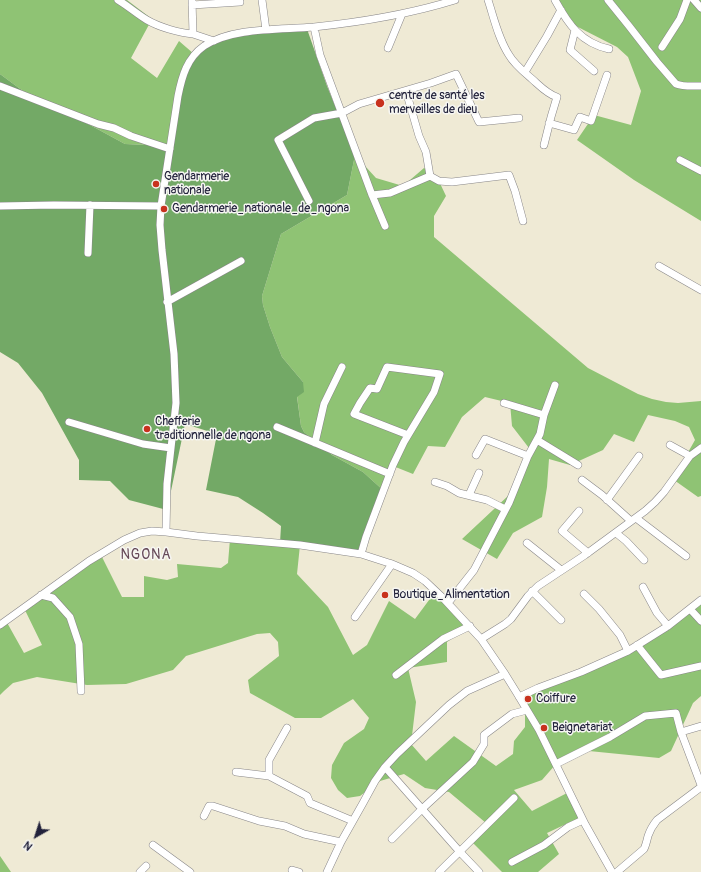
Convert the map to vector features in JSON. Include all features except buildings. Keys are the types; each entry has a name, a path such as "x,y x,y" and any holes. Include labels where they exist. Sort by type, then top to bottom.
{"street":[{"path":"118,0 148,20 160,26 214,41"},
{"path":"262,0 266,30"},
{"path":"166,532 167,484 176,403 174,354 167,302 160,226 161,206 181,80 192,56 204,46 229,35 266,30 314,27 382,18 431,8 455,0"},
{"path":"488,0 496,26 509,56 551,95 557,97 544,145"},
{"path":"555,0 575,30 588,41 599,47 609,49"},
{"path":"608,0 676,84 688,87 701,86"},
{"path":"662,48 680,19 688,0"},
{"path":"694,0 701,8"},
{"path":"192,34 192,3 240,2"},
{"path":"525,72 561,10"},
{"path":"388,48 402,14"},
{"path":"314,27 320,55 330,85 385,226"},
{"path":"575,30 570,50 594,71"},
{"path":"309,201 278,140 314,118 342,113 359,104 456,74 479,122 519,118"},
{"path":"549,123 574,130 580,117 591,121 606,75"},
{"path":"0,86 98,124 114,128 131,136 170,149"},
{"path":"406,90 419,136 426,152 430,176"},
{"path":"680,160 701,171"},
{"path":"430,176 439,181 452,182 509,175 523,221"},
{"path":"372,195 390,193 430,176"},
{"path":"88,253 90,205"},
{"path":"0,206 161,206"},
{"path":"167,302 241,261"},
{"path":"659,266 701,290"},
{"path":"315,443 324,404 342,367"},
{"path":"361,554 390,474 408,435 434,392 440,374 387,367 377,389 370,388 354,414 408,435"},
{"path":"448,603 474,570 509,503 528,456 540,434 544,415 555,385"},
{"path":"504,403 544,415"},
{"path":"69,422 143,444 171,448"},
{"path":"278,427 390,474"},
{"path":"476,455 485,439 528,456"},
{"path":"537,440 578,465"},
{"path":"670,445 690,456"},
{"path":"482,639 511,620 532,591 538,586 588,553 656,502 690,456 701,448"},
{"path":"606,500 639,456"},
{"path":"469,495 479,473"},
{"path":"582,480 606,500 686,556"},
{"path":"435,482 448,486 459,493 487,500 505,509"},
{"path":"579,511 562,531 588,553"},
{"path":"0,625 88,561 124,540 140,533 152,531 300,545 361,554 401,567 425,581 436,590 482,639 539,730 583,820 612,872"},
{"path":"616,533 644,560"},
{"path":"527,543 561,570"},
{"path":"355,617 392,564"},
{"path":"643,587 657,613 668,626"},
{"path":"532,591 561,620"},
{"path":"584,594 599,609 620,635 628,651"},
{"path":"41,595 53,598 70,617 79,644 81,691"},
{"path":"519,697 544,685 581,672 628,651 668,626 701,600"},
{"path":"690,609 701,621"},
{"path":"396,675 444,639 470,626"},
{"path":"637,645 661,675 701,666"},
{"path":"327,872 341,842 375,781 385,767 449,705 467,691 505,674"},
{"path":"392,840 422,809 473,762 484,744 484,735 512,714 527,710"},
{"path":"556,764 610,737 645,716 676,713 681,732 701,786 657,820 648,834 644,849 618,872"},
{"path":"681,732 701,726"},
{"path":"269,776 269,760 287,728"},
{"path":"385,767 479,872"},
{"path":"236,772 269,776 307,796 310,803 353,821"},
{"path":"439,872 514,798"},
{"path":"204,816 209,806 213,806 259,821 285,826 304,834 341,842"},
{"path":"512,862 544,845 568,827 583,820"},
{"path":"153,845 190,872"},
{"path":"140,872 146,866"}],"green space":[{"path":"0,0 127,0 152,19 131,58 157,78 179,41 194,54 169,146 125,144 23,91 0,74"},
{"path":"556,0 701,0 701,221 634,180 577,140 594,115 631,125 641,91 628,57 617,47 572,24"},
{"path":"307,29 327,86 355,155 347,195 281,234 262,296 263,305 270,327 282,357 303,382 304,392 297,397 301,426 304,432 332,455 363,472 384,491 361,554 280,543 281,526 263,513 238,497 206,490 217,434 185,424 167,510 129,500 110,481 79,480 79,460 42,393 18,363 0,352 0,74 23,91 125,144 169,146 189,61 219,36"},
{"path":"355,155 376,178 403,186 424,168 437,177 446,196 434,216 434,237 588,368 638,394 652,399 678,403 701,401 701,496 698,497 674,480 695,440 689,427 675,421 648,415 634,442 614,434 603,450 570,465 549,459 547,487 542,517 513,533 497,559 462,539 509,495 529,448 512,426 510,403 485,397 462,417 445,447 428,446 413,474 393,466 384,491 363,472 332,455 304,432 301,426 297,396 303,382 282,357 270,327 263,305 262,296 281,234 347,195"},
{"path":"230,539 300,545 297,574 328,607 353,655 367,645 389,601 415,619 435,592 470,626 447,642 447,662 408,668 416,702 411,744 426,761 454,736 496,766 513,754 514,741 525,727 525,709 518,695 629,652 701,596 701,696 693,703 671,751 659,758 589,751 556,764 542,780 514,790 532,811 569,792 581,817 547,833 559,854 538,872 502,872 470,840 486,823 449,792 425,788 404,774 380,781 360,796 347,798 338,790 331,778 332,765 344,743 364,729 369,718 353,699 321,718 295,718 250,693 248,680 279,656 278,642 270,633 257,634 186,656 173,670 126,684 87,685 37,677 13,683 0,695 0,622 5,619 24,653 42,645 23,606 101,555 122,597 144,597 144,576 167,580 178,577 177,564 221,568 228,563"},
{"path":"0,856 11,872 0,872"}],"place":[{"name":"centre de santé les merveilles de dieu","path":"380,103"},
{"name":"Gendarmerie nationale","path":"156,184"},
{"name":"Gendarmerie_nationale_de_ngona","path":"164,209"},
{"name":"Chefferie traditionnelle de ngona","path":"147,429"},
{"name":"Boutique_Alimentation","path":"385,595"},
{"name":"Coiffure","path":"528,699"},
{"name":"Beignetariat","path":"544,728"}],"district":[{"name":"NGONA","path":"146,555"}]}
